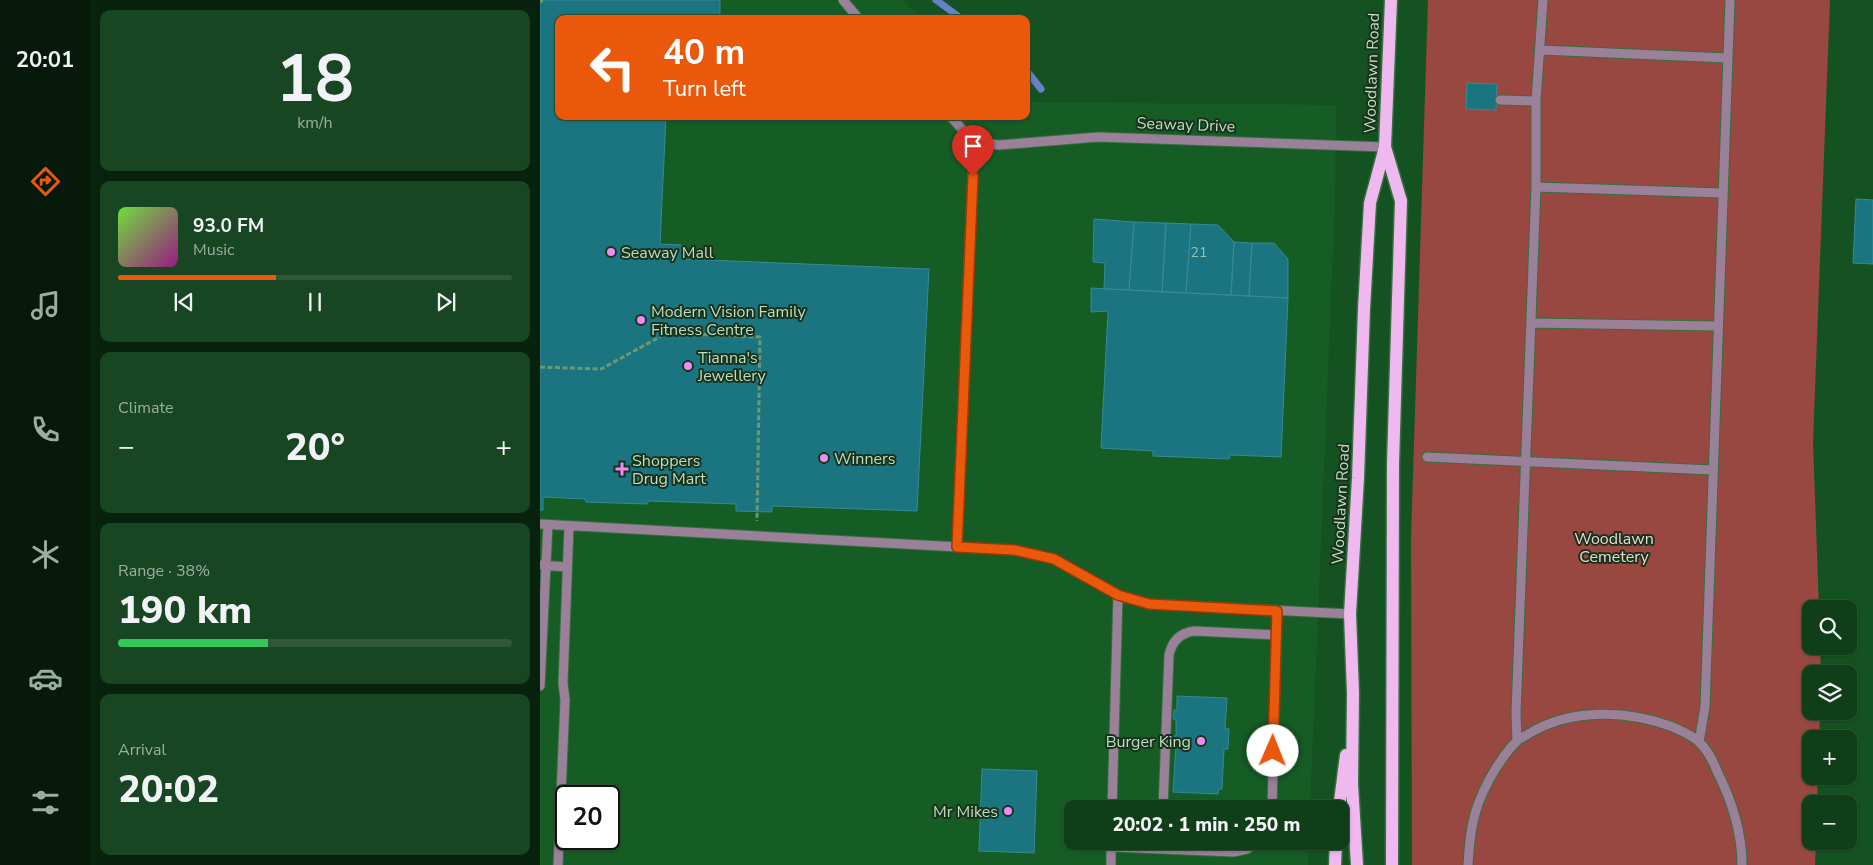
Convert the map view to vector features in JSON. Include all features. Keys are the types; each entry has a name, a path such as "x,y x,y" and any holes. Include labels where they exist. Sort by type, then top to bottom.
{"main road":[{"name":"Woodlawn Road","path":"1357,865 1352,784 1353,692 1350,614 1370,203 1385,147 1391,0"},
{"name":"Woodlawn Road","path":"1385,147 1401,201 1393,464 1392,865"},
{"path":"1341,800 1353,692"},
{"path":"1334,865 1335,850"}],"street":[{"path":"842,0 855,15"},
{"path":"1517,741 1525,462 1536,187 1536,101 1544,0"},
{"path":"1699,742 1705,707 1730,0"},
{"path":"1541,50 1727,58"},
{"path":"1500,100 1536,101"},
{"path":"954,120 974,142 957,547"},
{"name":"Seaway Drive","path":"974,142 999,145 1098,137 1385,147"},
{"path":"1536,187 1722,193"},
{"path":"1531,323 1717,326"},
{"path":"1426,457 1712,470"},
{"path":"540,686 544,524 1014,550 1054,559 1118,595 1138,602 1162,605 1350,614"},
{"path":"558,865 566,700 563,683 569,526"},
{"path":"543,565 567,567"},
{"path":"1112,800 1118,595"},
{"path":"1272,800 1277,611"},
{"path":"1163,800 1169,655 1175,641 1183,634 1194,631 1276,635"},
{"path":"1468,865 1469,840 1475,809 1486,784 1501,760 1517,741 1540,727 1554,722 1581,716 1608,714 1623,714 1661,723 1683,731 1699,742 1712,761 1735,811 1742,846 1742,865"},
{"path":"1111,850 1111,865"},
{"path":"1213,850 1234,852 1243,850"}],"path":[{"path":"540,367 601,370 668,333 760,337 756,536"}],"shaded area":[{"path":"540,0 903,0 918,15 555,15 555,120 1030,120 1030,102 1336,105 1335,199 1310,800 1064,800 1064,850 1309,850 1308,865 540,865"}],"green space":[{"name":"Woodlawn Cemetery","path":"1428,0 1830,0 1813,442 1819,600 1802,600 1802,655 1820,655 1821,665 1802,665 1802,720 1820,720 1819,730 1802,730 1802,785 1818,785 1817,795 1802,795 1802,850 1816,850 1815,865 1412,865 1411,538"}],"building":[{"name":"Seaway Mall","path":"540,0 720,0 720,15 555,15 555,120 666,120 660,244 682,245 682,259 929,269 917,511 772,506 772,512 736,511 736,504 649,501 647,504 586,502 585,499 543,497 543,510 540,510"},
{"path":"1467,83 1497,84 1496,110 1466,109"},
{"path":"1856,199 1873,200 1873,264 1853,263"},
{"path":"1094,219 1134,222 1129,290 1104,289 1105,263 1093,262"},
{"path":"1134,222 1166,223 1162,292 1129,290"},
{"path":"1166,223 1191,224 1186,293 1162,292"},
{"path":"1191,224 1218,225 1234,242 1231,295 1186,293"},
{"path":"1234,242 1252,243 1249,296 1231,295"},
{"path":"1252,243 1274,243 1288,259 1288,298 1249,296"},
{"path":"1091,288 1288,298 1281,457 1230,455 1229,459 1153,456 1153,451 1101,448 1108,311 1091,312"},
{"name":"Burger King","path":"1177,696 1227,698 1225,729 1229,729 1228,749 1224,749 1222,789 1219,789 1218,794 1173,792 1176,745 1172,745 1173,736 1176,736 1176,719 1173,719 1174,710 1177,710"},
{"name":"Mr Mikes","path":"982,769 1037,771 1034,853 979,851"}],"waterway":[{"path":"936,0 957,15"},
{"path":"1030,75 1041,89"}],"place":[{"name":"Seaway Mall","path":"611,252"},
{"name":"Modern Vision Family Fitness Centre","path":"641,320"},
{"name":"Tianna's Jewellery","path":"688,366"},
{"name":"Winners","path":"824,458"},
{"name":"Shoppers Drug Mart","path":"622,469"},
{"name":"Burger King","path":"1201,741"},
{"name":"Mr Mikes","path":"1008,811"}],"route":[{"path":"973,176 957,547 1014,550 1023,554 1054,559 1118,595 1138,602 1277,611 1273,751"}]}
